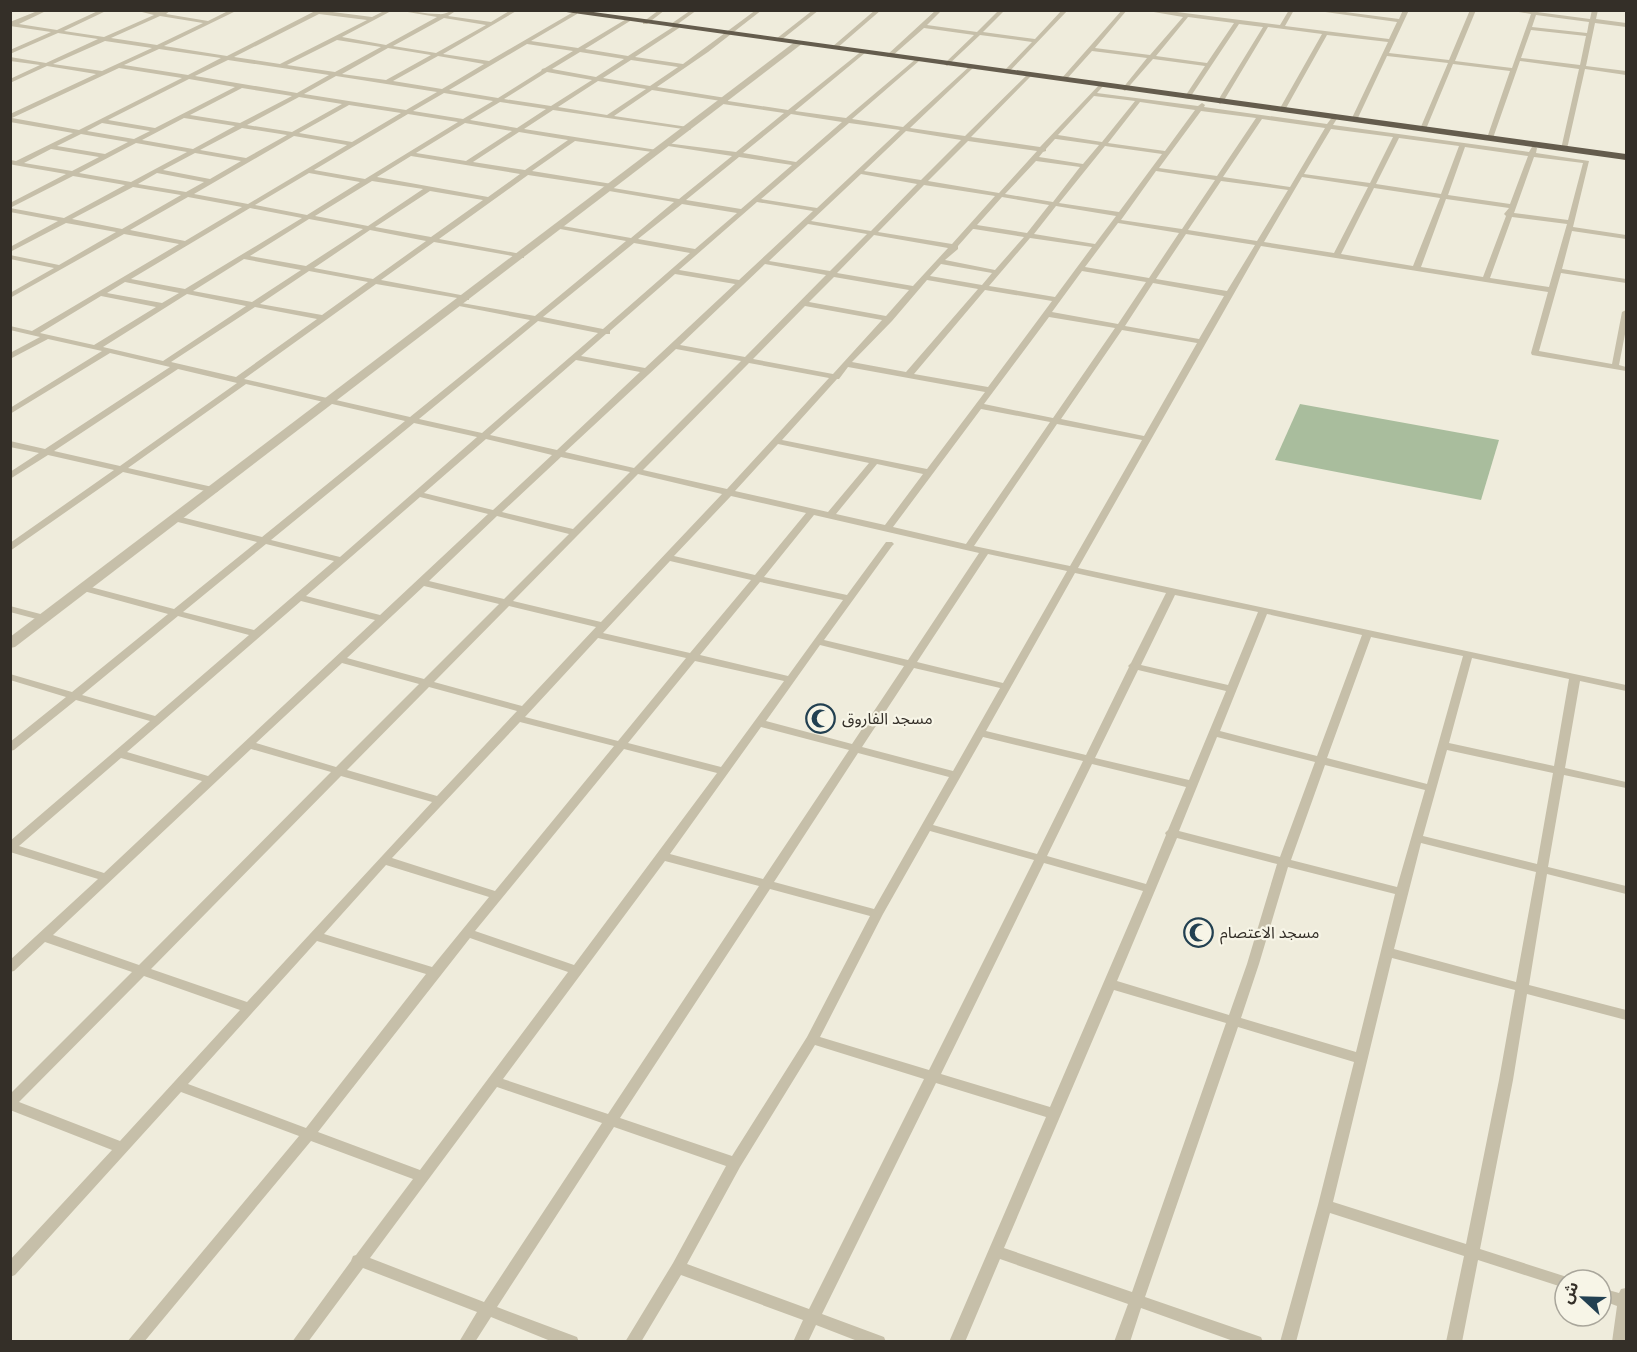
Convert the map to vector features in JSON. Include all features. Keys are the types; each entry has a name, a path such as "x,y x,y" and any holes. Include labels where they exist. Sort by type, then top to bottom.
{"highway":[{"path":"556,10 597,13 645,23 1063,80 1098,90 1125,89 1188,98 1203,104 1220,102 1282,110 1333,122 1354,120 1490,138 1533,149 1564,148 1626,157"}],"street":[{"path":"11,24 46,10"},
{"path":"10,52 106,10"},
{"path":"136,10 210,23"},
{"path":"10,81 169,10"},
{"path":"10,118 236,10"},
{"path":"281,66 391,10"},
{"path":"398,10 492,24"},
{"path":"10,250 455,10"},
{"path":"387,82 516,10"},
{"path":"645,23 663,10"},
{"path":"467,163 596,79 695,10"},
{"path":"609,116 730,34 760,10"},
{"path":"778,40 817,10"},
{"path":"834,48 879,10"},
{"path":"889,56 940,10"},
{"path":"947,64 1003,10"},
{"path":"1006,72 1066,10"},
{"path":"1063,80 1125,10"},
{"path":"1144,10 1391,41"},
{"path":"1213,19 1220,10"},
{"path":"1281,28 1293,10"},
{"path":"1313,10 1360,13 1401,21"},
{"path":"1354,120 1406,10"},
{"path":"1423,129 1473,10"},
{"path":"1509,10 1626,25"},
{"path":"1564,148 1596,10"},
{"path":"12,164 321,11 373,19"},
{"path":"34,333 578,12"},
{"path":"1490,138 1535,12"},
{"path":"1125,89 1185,16"},
{"path":"95,348 628,20"},
{"path":"1188,98 1237,22"},
{"path":"11,24 688,129"},
{"path":"922,26 1037,41"},
{"path":"1220,102 1266,26"},
{"path":"1529,28 1589,35"},
{"path":"1282,110 1325,33"},
{"path":"335,39 489,63"},
{"path":"525,42 684,66"},
{"path":"10,644 799,43"},
{"path":"1091,49 1209,65"},
{"path":"10,748 864,52"},
{"path":"1386,54 1514,70"},
{"path":"10,59 103,73"},
{"path":"1519,59 1626,73"},
{"path":"11,848 918,60"},
{"path":"118,66 657,152"},
{"path":"10,968 247,744 498,513 971,67"},
{"path":"544,70 791,112 1044,150"},
{"path":"122,1148 10,1104 1029,75"},
{"path":"10,208 241,86"},
{"path":"10,1271 384,860 836,377 1098,90 1138,100 1203,104 1260,117 1333,122 1397,136 1463,145 1533,149 1587,162 1535,353 1626,369"},
{"path":"908,375 1029,235 1138,100"},
{"path":"10,296 347,103"},
{"path":"887,528 1203,104"},
{"path":"184,116 353,144"},
{"path":"968,547 1120,327 1217,178 1260,117"},
{"path":"10,118 134,142 248,160"},
{"path":"100,121 156,130"},
{"path":"632,1341 678,1267 735,1163 812,1039 877,914 1229,294 1333,122"},
{"path":"1336,256 1397,136"},
{"path":"1056,137 1166,153"},
{"path":"10,548 125,468 323,318 573,139"},
{"path":"668,144 798,164"},
{"path":"1416,269 1463,145"},
{"path":"50,147 106,156"},
{"path":"1486,279 1509,210 1533,149"},
{"path":"409,154 526,172 743,212"},
{"path":"1036,159 1084,166"},
{"path":"12,164 521,256"},
{"path":"1155,169 1292,189"},
{"path":"156,171 211,181"},
{"path":"307,171 489,199"},
{"path":"860,172 1052,204 1258,244 1552,290"},
{"path":"1300,175 1442,196 1626,237"},
{"path":"165,363 428,189"},
{"path":"756,200 819,210"},
{"path":"10,208 186,243"},
{"path":"807,222 955,247"},
{"path":"560,226 697,252"},
{"path":"974,227 1097,246"},
{"path":"10,257 60,267"},
{"path":"243,257 375,282 607,332"},
{"path":"764,262 916,289"},
{"path":"941,262 996,272"},
{"path":"1081,269 1229,294"},
{"path":"1557,270 1626,281"},
{"path":"675,272 741,283"},
{"path":"926,278 1058,300"},
{"path":"124,280 323,318"},
{"path":"100,294 163,306"},
{"path":"804,303 889,319"},
{"path":"1615,367 1626,312"},
{"path":"1048,314 1203,342"},
{"path":"10,328 985,551 1626,688"},
{"path":"10,357 46,337"},
{"path":"675,346 836,377"},
{"path":"10,412 108,351"},
{"path":"576,358 647,371"},
{"path":"848,364 990,390"},
{"path":"10,476 177,366"},
{"path":"979,406 1148,439"},
{"path":"776,441 928,472"},
{"path":"10,444 125,468 214,490"},
{"path":"831,516 875,461"},
{"path":"418,494 577,533"},
{"path":"134,1341 308,1135 435,972 813,511"},
{"path":"177,519 342,560"},
{"path":"299,1341 662,856 889,544"},
{"path":"466,1341 985,551"},
{"path":"668,558 850,599"},
{"path":"421,582 509,602 693,657 791,680"},
{"path":"83,588 257,634"},
{"path":"800,1341 1171,592"},
{"path":"299,597 383,619"},
{"path":"10,609 44,618"},
{"path":"957,1341 1150,889 1263,612"},
{"path":"1122,1341 1253,964 1284,862 1367,634"},
{"path":"819,642 1007,687"},
{"path":"1288,1341 1325,1205 1416,838 1468,655"},
{"path":"340,659 426,683 620,746 724,771"},
{"path":"1133,666 1231,689"},
{"path":"10,677 158,720"},
{"path":"1454,1341 1473,1252 1522,987 1575,677"},
{"path":"759,723 956,776"},
{"path":"981,733 1193,785"},
{"path":"1213,733 1430,788"},
{"path":"247,744 440,801"},
{"path":"1442,745 1626,786"},
{"path":"120,754 210,780"},
{"path":"928,827 1150,889"},
{"path":"1172,834 1402,892"},
{"path":"1416,838 1626,890"},
{"path":"11,848 105,877"},
{"path":"662,856 877,914"},
{"path":"384,860 498,896"},
{"path":"468,933 576,970"},
{"path":"315,936 435,972"},
{"path":"44,937 249,1008"},
{"path":"1387,952 1626,1015"},
{"path":"1110,984 1360,1059"},
{"path":"812,1039 1054,1114"},
{"path":"494,1081 735,1163"},
{"path":"178,1086 421,1176"},
{"path":"1325,1205 1553,1278"},
{"path":"995,1251 1256,1341"},
{"path":"358,1260 572,1341"},
{"path":"678,1267 879,1341"},
{"path":"1620,1341 1626,1298"}],"green space":[{"path":"1300,404 1499,440 1481,500 1275,460"}],"place":[{"name":"مسجد الفاروق","path":"821,718"},
{"name":"مسجد الاعتصام","path":"1199,932"}]}
